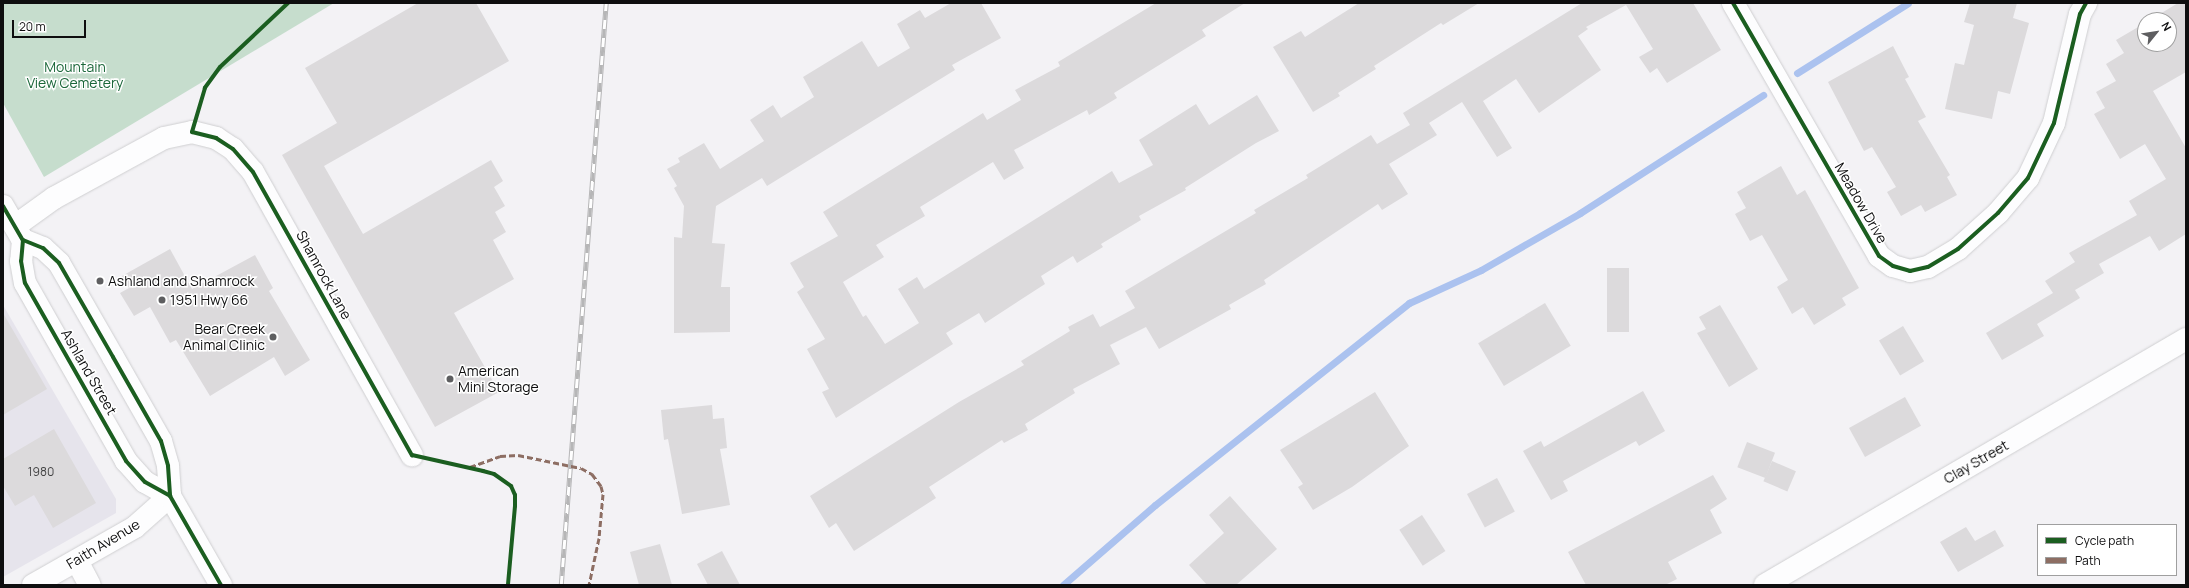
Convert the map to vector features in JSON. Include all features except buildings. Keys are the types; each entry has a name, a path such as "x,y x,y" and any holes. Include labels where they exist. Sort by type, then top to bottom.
{"street":[{"name":"Meadow Drive","path":"1734,3 1879,256 1893,266 1910,271 1928,266 1958,249 1998,213 2028,178 2054,123 2080,14 2086,3"},
{"name":"Shamrock Lane","path":"19,233 54,198 164,138 192,132 216,138 233,149 253,172 412,455"},
{"path":"3,206 19,233"},
{"name":"Ashland Street","path":"19,233 21,262 25,283 126,461 144,482 170,496"},
{"name":"Ashland Street","path":"19,233 43,248 59,263 109,350 161,441 168,466 170,496 221,585"},
{"name":"Clay Street","path":"1765,585 2186,339"},
{"name":"Faith Avenue","path":"32,585 135,527 170,496"},
{"path":"77,561 90,585"}],"shaded area":[{"path":"3,305 116,499 116,513 3,577"}],"green space":[{"name":"Mountain View Cemetery","path":"3,3 334,3 44,177 3,103"}],"waterway":[{"path":"1797,73 1908,3"},
{"path":"1063,585 1155,505 1409,303 1481,270 1580,213 1763,95"}],"railway":[{"path":"561,585 606,3"}],"marked path":[{"path":"470,467 500,456 518,455 581,468 592,474 601,486 603,494 599,538 589,585"}],"cycle path":[{"path":"288,3 220,67 205,88 192,132 216,138 233,149 253,172 412,455 494,474 511,486 515,495 515,506 508,585"},
{"path":"1733,3 1879,256 1893,266 1910,271 1928,267 1958,249 1998,213 2028,178 2054,123 2080,14 2086,3"},
{"path":"3,206 23,240 21,261 25,283 126,461 145,482 170,496"},
{"path":"23,240 43,248 59,263 113,357 161,441 168,466 170,496 221,585"}],"place":[{"name":"Ashland and Shamrock","path":"100,281"},
{"name":"1951 Hwy 66","path":"162,300"},
{"name":"Bear Creek Animal Clinic","path":"273,337"},
{"name":"American Mini Storage","path":"450,379"}]}
